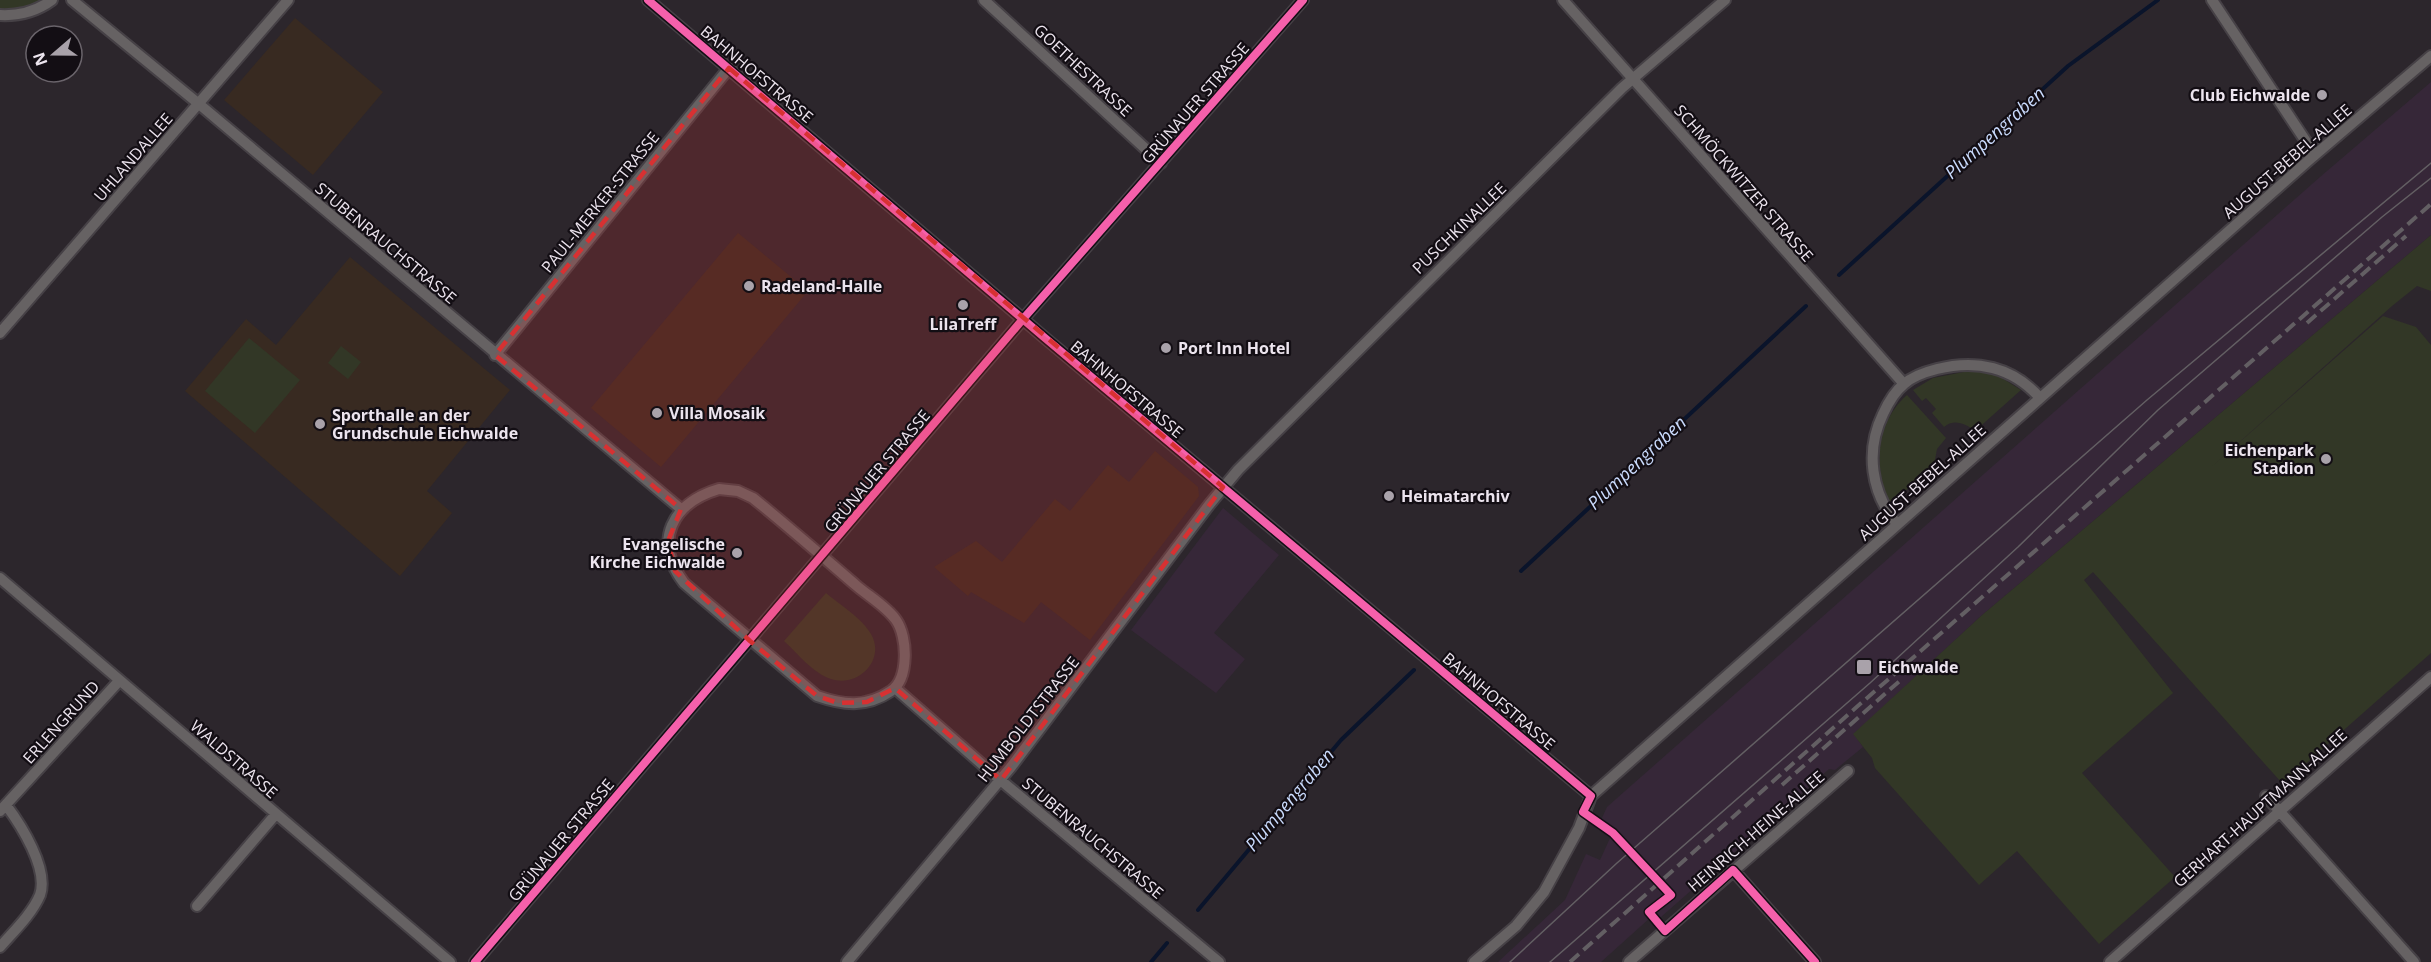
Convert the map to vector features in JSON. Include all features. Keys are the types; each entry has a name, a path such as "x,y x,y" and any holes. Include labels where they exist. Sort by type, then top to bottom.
{"street":[{"path":"0,15 19,15 35,10 52,0"},
{"name":"STUBENRAUCHSTRASSE","path":"72,0 681,509"},
{"name":"UHLANDALLEE","path":"0,333 288,0"},
{"name":"BAHNHOFSTRASSE","path":"648,0 1023,320 1591,796"},
{"name":"GOETHESTRASSE","path":"984,0 1161,163"},
{"name":"SCHMÖCKWITZER STRASSE","path":"1563,0 1904,384"},
{"name":"PUSCHKINALLEE","path":"1223,487 1397,310 1632,79 1725,0"},
{"path":"2212,0 2315,155"},
{"name":"GRÜNAUER STRASSE","path":"475,962 1023,320 1298,2"},
{"name":"AUGUST-BEBEL-ALLEE","path":"1474,962 1516,926 1544,892 1579,828 1591,796 2315,155 2431,56"},
{"name":"PAUL-MERKER-STRASSE","path":"495,355 729,68"},
{"path":"1897,524 1887,513 1878,492 1872,464 1872,450 1874,436 1884,411 1893,395 1904,384 1934,370 1977,364 2016,377 2025,382 2040,398"},
{"name":"HUMBOLDTSTRASSE","path":"847,962 1000,780 1132,610 1223,487"},
{"path":"719,489 738,491 753,498 822,556 896,620 906,653 902,673 895,688 882,697 851,705 817,696 684,583 675,571 670,558 668,541 673,522 681,509 709,492 719,489"},
{"name":"WALDSTRASSE","path":"0,578 450,962"},
{"name":"GERHART-HAUPTMANN-ALLEE","path":"2117,960 2279,810 2431,677"},
{"name":"ERLENGRUND","path":"3,808 119,681"},
{"name":"STUBENRAUCHSTRASSE","path":"895,688 1000,780 1219,962"},
{"name":"HEINRICH-HEINE-ALLEE","path":"1629,962 1848,771"},
{"path":"2266,795 2414,962"},
{"path":"0,947 40,895 42,876 28,842 3,808"},
{"path":"197,906 276,814"},
{"path":"1732,870 1815,962"}],"highlighted area":[{"path":"729,68 1223,487 1001,780 895,688 867,702 838,703 817,696 750,641 675,571 668,541 681,509 495,355"}],"shaded area":[{"path":"295,18 383,92 313,175 224,100"},
{"path":"2431,82 2431,235 1981,616 1854,734 1863,747 1835,770 1829,769 1661,917 1651,917 1601,962 1498,962 1565,900 1586,854 1600,860 1611,836 1597,829 1607,807 2320,177"},
{"path":"738,233 808,291 661,467 591,408"},
{"path":"350,257 510,390 427,491 452,513 400,576 185,391 246,319 276,345"},
{"path":"1155,451 1198,487 1199,496 1090,640 1041,602 1024,623 971,592 968,596 934,567 976,541 1002,562 1055,499 1070,511 1108,465 1129,482"},
{"path":"1223,508 1279,555 1214,633 1245,659 1216,693 1131,630"}],"green space":[{"path":"0,0 41,0 21,8 0,9"},
{"path":"2431,235 2431,291 2417,286 2392,306 2209,469 2383,316 2416,327 2431,345 2431,653 2285,782 2281,782 2093,572 2084,580 2173,693 2082,773 2175,877 2099,944 2017,851 1979,885 1875,768 1872,758 1853,734 1981,616"},
{"path":"249,338 300,380 255,433 205,391"},
{"path":"341,346 361,362 348,379 328,363"},
{"path":"1974,370 1997,375 2021,390 1975,431 1956,422 1944,427 1932,413 1936,409 1926,398 1922,401 1913,390 1933,378"},
{"path":"1907,395 1946,438 1937,449 1934,465 1891,504 1881,476 1880,446 1889,418"},
{"path":"826,593 867,628 875,644 875,653 867,670 851,679 841,681 824,676 806,663 784,641"}],"waterway":[{"name":"Plumpengraben","path":"1839,275 2068,66 2158,0"},
{"name":"Plumpengraben","path":"1521,571 1806,306"},
{"name":"Plumpengraben","path":"1198,910 1341,740 1414,670"},
{"name":"Plumpengraben","path":"1151,962 1167,943"}],"tram line":[{"path":"1510,962 1617,863 2147,400 2431,163"},
{"path":"1550,962 1870,683 2018,547 2158,410 2382,217 2431,178"}],"railway":[{"path":"1570,962 1851,712 2431,204"},
{"path":"2307,323 2406,236"},
{"path":"1782,785 1903,678"}],"cycle path":[{"path":"648,0 1045,338 1591,796 1583,812 1613,833 1671,895 1649,912 1665,931 1733,870 1815,962"},
{"path":"475,962 1023,319 1303,0"}],"place":[{"name":"Club Eichwalde","path":"2322,95"},
{"name":"Radeland-Halle","path":"749,286"},
{"name":"LilaTreff","path":"963,305"},
{"name":"Port Inn Hotel","path":"1166,348"},
{"name":"Villa Mosaik","path":"657,413"},
{"name":"Sporthalle an der Grundschule Eichwalde","path":"320,424"},
{"name":"Eichenpark Stadion","path":"2326,459"},
{"name":"Heimatarchiv","path":"1389,496"},
{"name":"Evangelische Kirche Eichwalde","path":"737,553"},
{"name":"Eichwalde","path":"1864,667"}]}
